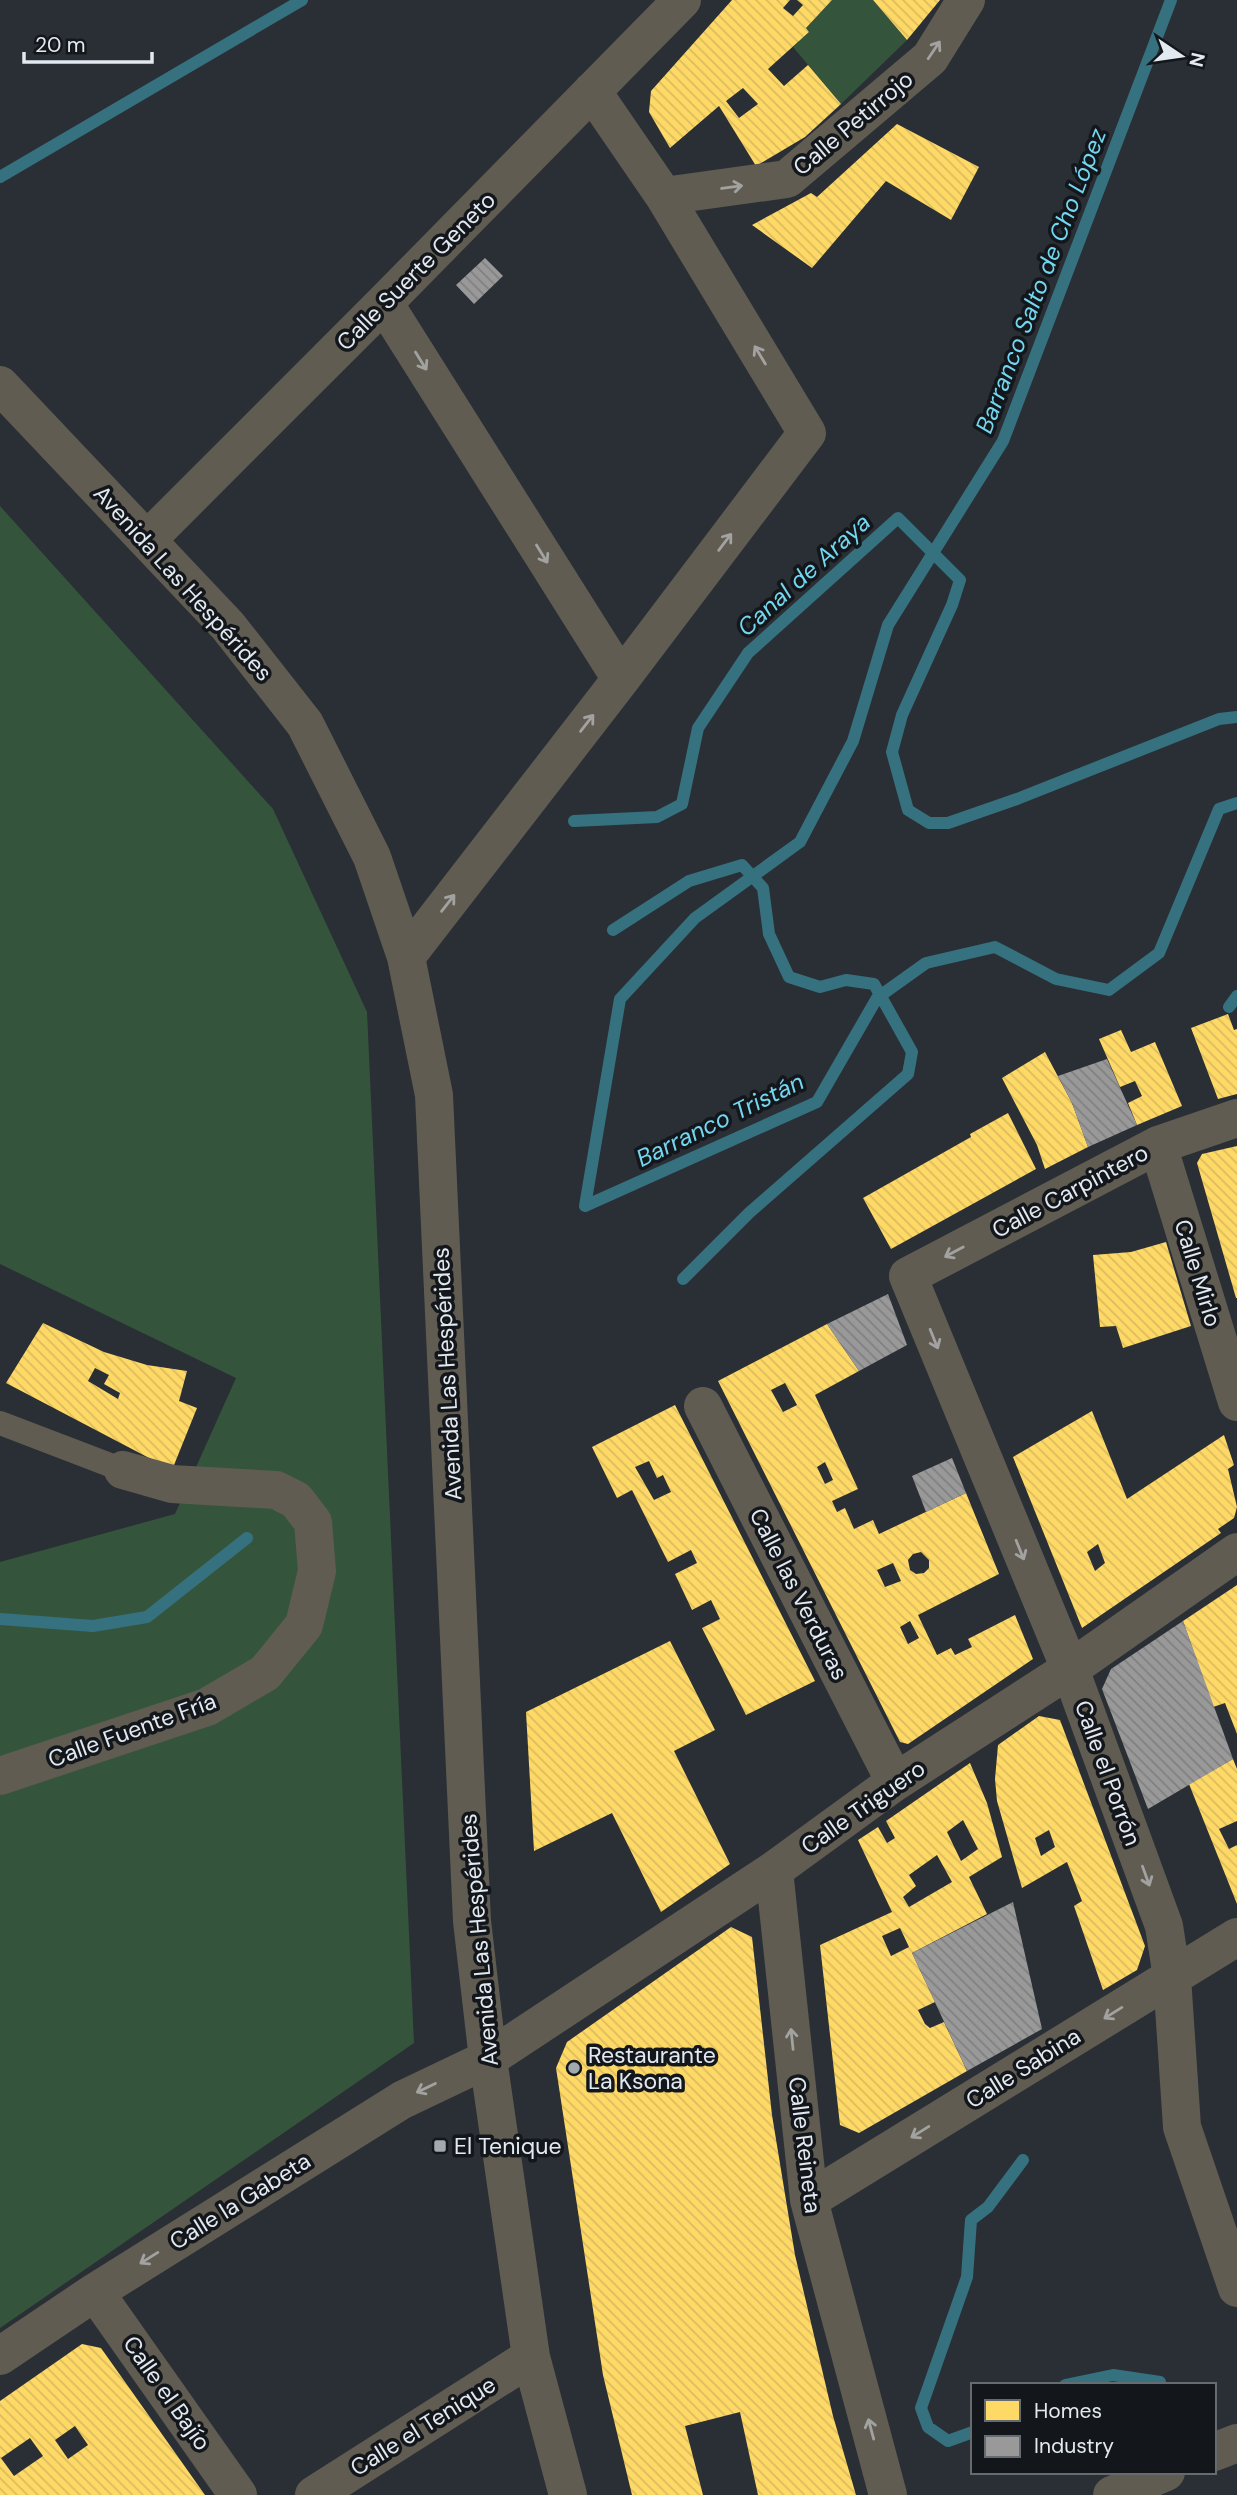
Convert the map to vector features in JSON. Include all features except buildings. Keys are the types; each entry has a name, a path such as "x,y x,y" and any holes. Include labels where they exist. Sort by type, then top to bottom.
{"street":[{"name":"Calle Suerte Geneto","path":"148,540 682,0"},
{"name":"Calle Petirrojo","path":"664,196 787,179 930,58 966,0"},
{"path":"406,957 807,433 664,196 592,91"},
{"path":"384,303 621,679"},
{"name":"Avenida Las Hespérides","path":"0,385 228,626 305,724 372,857 406,957 434,1095 472,1920 488,2059 531,2357 568,2495"},
{"name":"Calle Carpintero","path":"908,1276 1158,1144 1237,1118"},
{"name":"Calle Mirlo","path":"1158,1144 1237,1402"},
{"name":"Calle el Porrón","path":"908,1276 1070,1669 1164,1926 1172,1977 1182,2127 1237,2288"},
{"name":"Calle las Verduras","path":"703,1406 895,1782"},
{"name":"Calle Fuente Fría","path":"0,1776 207,1707 265,1673 304,1625 317,1571 313,1522 296,1500 276,1490 172,1484 123,1470"},
{"name":"Calle Triguero","path":"488,2059 774,1870 895,1782 1070,1669 1237,1552"},
{"name":"Calle Reineta","path":"774,1870 809,2200 888,2495"},
{"name":"Calle Sabina","path":"809,2200 1237,1937"},
{"name":"Calle la Gabeta","path":"0,2356 95,2292 402,2100 488,2059"},
{"name":"Calle el Bajío","path":"95,2292 238,2495"},
{"name":"Calle el Tenique","path":"314,2495 531,2357"},
{"path":"1216,2451 1237,2442"},
{"path":"1112,2495 1161,2474"}],"lane":[{"path":"0,1423 123,1470"}],"green space":[{"path":"832,0 873,0 907,40 841,104 793,47 809,32 806,28"},
{"path":"0,506 273,809 367,1012 414,2043 0,2328 0,1562 175,1514 236,1378 0,1264"}],"waterway":[{"path":"0,177 302,0"},
{"name":"Barranco Salto de Cho López","path":"585,1206 620,999 695,918 800,842 853,741 888,625 1003,441 1171,0"},
{"name":"Canal de Araya","path":"574,821 657,817 682,804 698,728 748,653 898,518 960,580 952,605 902,715 892,752 908,810 929,823 948,823 1017,799 1219,719 1237,717"},
{"name":"Barranco Tristán","path":"585,1206 817,1102 877,998 926,963 995,947 1056,979 1109,990 1159,953 1219,809 1237,803"},
{"path":"613,930 689,881 742,865 763,888 769,934 789,977 820,987 846,980 874,984 912,1052 908,1074 749,1213 683,1279"},
{"name":"Canal de Araya","path":"1229,1007 1237,996"},
{"name":"Barranco Salto de Cho López","path":"0,1619 93,1626 147,1617 247,1538"},
{"name":"Canal de Araya","path":"971,2433 948,2441 928,2427 921,2408 967,2277 971,2220 988,2207 1023,2160"},
{"name":"Canal de Araya","path":"1075,2383 1113,2375 1160,2382"}],"place":[{"name":"Restaurante La Ksona","path":"574,2068"},
{"name":"El Tenique","path":"440,2146"}]}
